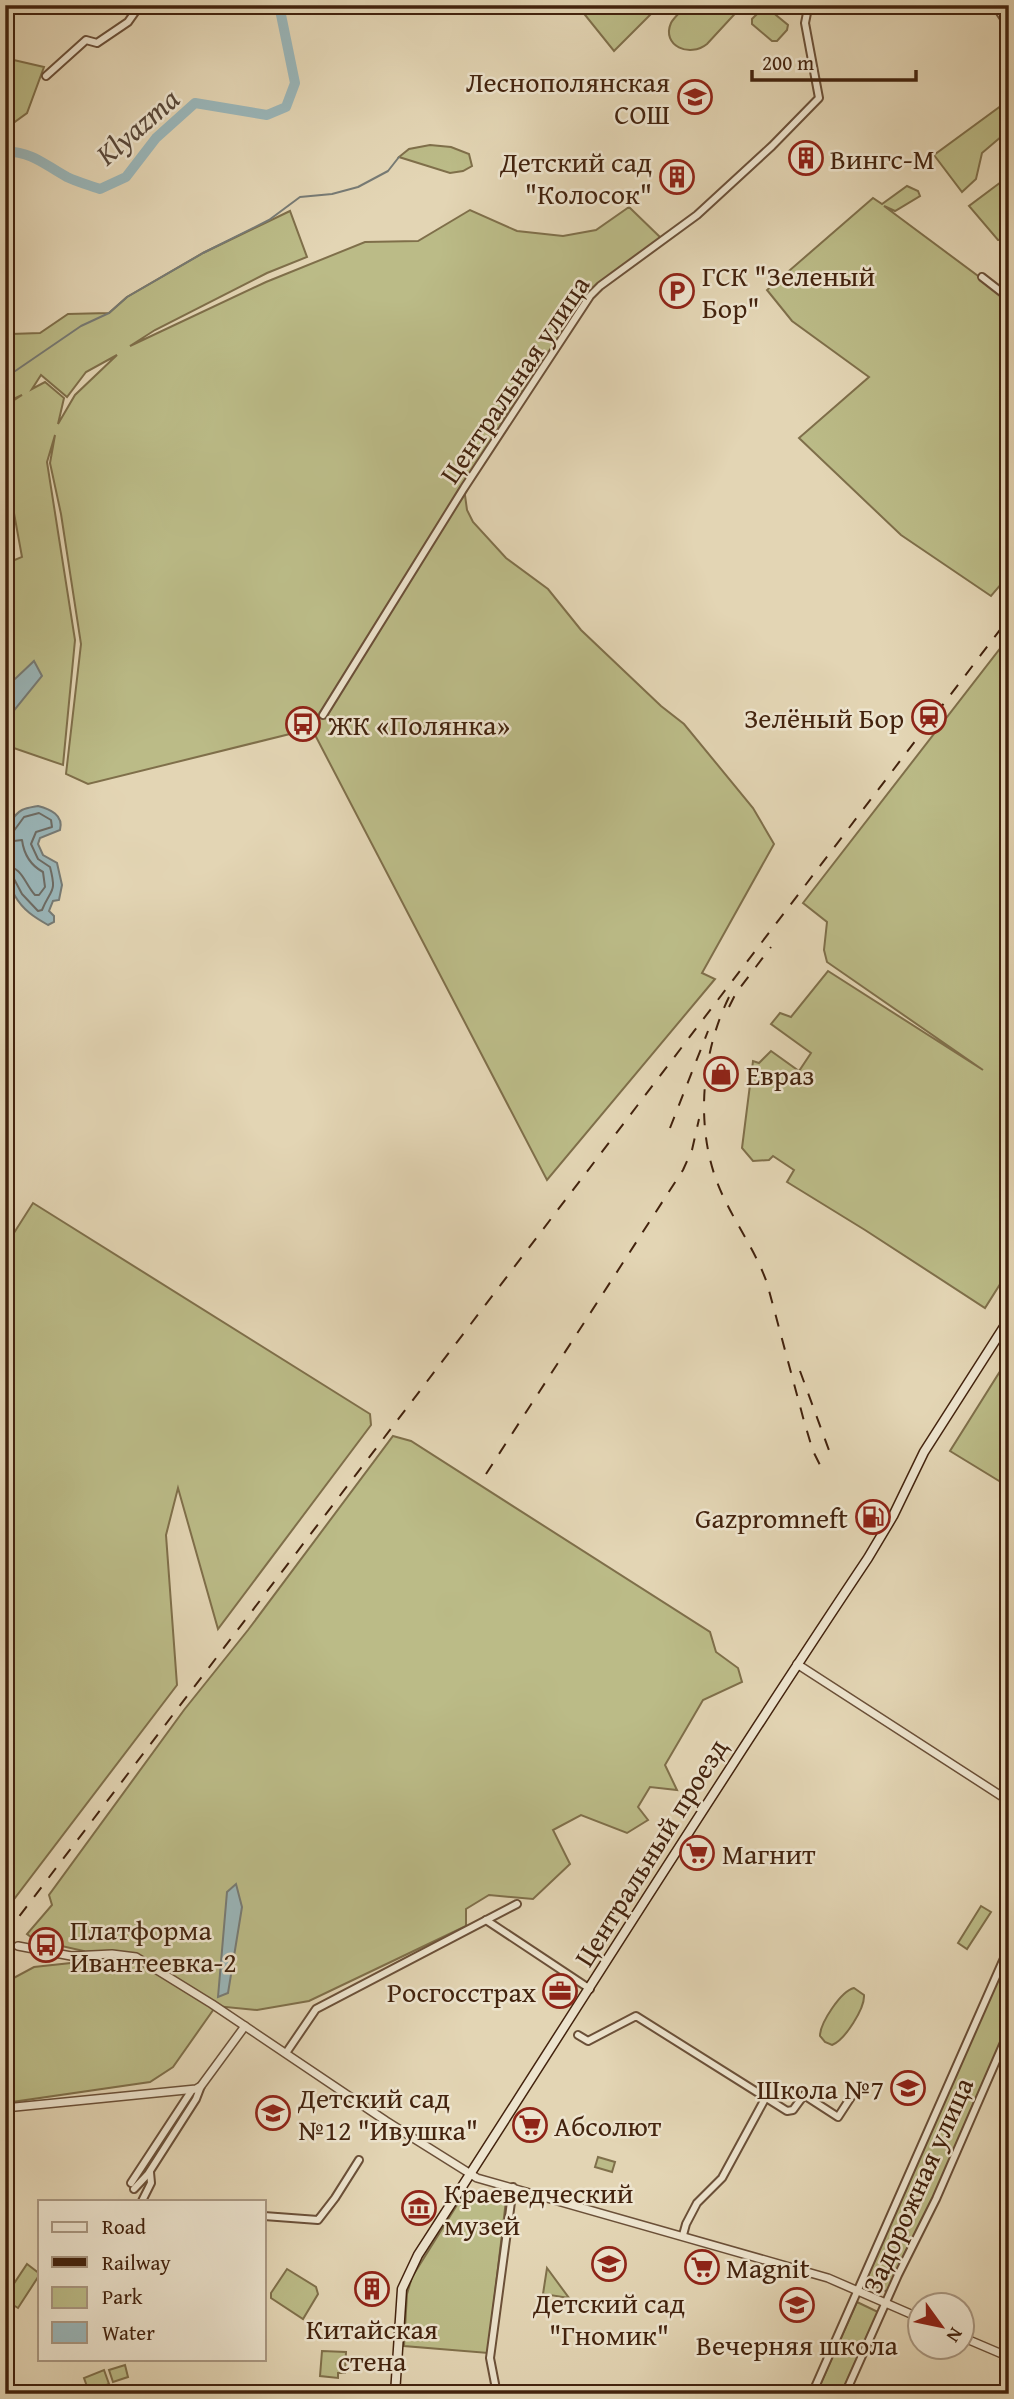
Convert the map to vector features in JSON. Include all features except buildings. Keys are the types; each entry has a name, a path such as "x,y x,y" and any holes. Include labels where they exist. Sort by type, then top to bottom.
{"main road":[{"name":"Центральный проезд","path":"395,2394 402,2289 418,2255 876,1545 924,1452 1009,1320"}],"street":[{"path":"46,76 86,40 97,43 128,22 139,5"},
{"name":"Центральная улица","path":"323,715 464,488 590,296 697,215 819,99 804,23 807,13 814,5"},
{"path":"995,5 1009,26"},
{"path":"982,277 1009,298"},
{"path":"797,1664 1009,1801"},
{"path":"286,2053 316,2009 517,1904"},
{"path":"486,1920 590,1989"},
{"path":"18,1946 71,1956 112,1954 136,1957 470,2174 828,2278 906,2312"},
{"name":"Задорожная улица","path":"812,2394 1009,1947"},
{"path":"578,2035 588,2041 636,2016 787,2111 793,2110 804,2095 838,2117 853,2094"},
{"path":"192,2090 133,2186 150,2172 201,2087 245,2026"},
{"name":"Задорожная улица","path":"845,2394 898,2275 936,2199 1009,2031"},
{"path":"5,2108 201,2087"},
{"path":"683,2235 697,2203 722,2178 765,2097"},
{"path":"266,2216 318,2220 359,2160"},
{"path":"142,2200 151,2183 150,2172"},
{"path":"497,2394 490,2358 513,2187"},
{"path":"976,2343 1008,2355"}],"green space":[{"path":"577,5 660,5 614,51"},
{"path":"686,5 743,5 707,44 686,50 674,43 669,31 674,18"},
{"path":"765,6 788,25 777,41 772,41 752,24 752,19"},
{"path":"5,58 44,67 27,113 5,129"},
{"path":"1009,100 1009,130 982,153 976,179 962,192 934,155"},
{"path":"430,145 451,147 469,154 472,166 450,173 399,157 409,149"},
{"path":"1001,182 1009,189 1009,239 998,240 969,206"},
{"path":"907,186 918,191 920,196 895,211 884,206 1009,299 1009,575 991,596 901,535 799,438 869,377 792,321 767,290 873,198 882,204"},
{"path":"629,207 663,240 600,286 464,488 467,510 473,522 506,558 548,589 581,630 661,706 684,724 753,808 774,844 702,973 715,979 547,1180 313,731 302,731 88,784 66,774 81,644 61,514 50,463 55,435 47,462 75,640 63,765 5,745 5,564 22,557 5,464 5,406 22,395 5,403 5,337 11,334 40,333 68,314 109,313 127,297 203,253 290,211 307,257 267,273 155,330 130,346 266,282 365,242 418,241 470,210 517,231 563,236 596,230","holes":["117,355 75,395 58,424 64,398 45,382 32,389 41,375 67,397 86,372"]},
{"path":"1009,637 1009,1270 985,1308 787,1182 794,1170 773,1156 769,1160 753,1161 742,1148 753,1061 759,1063 771,1051 799,1071 811,1053 771,1024 780,1013 791,1017 828,971 983,1070 827,962 824,950 827,922 803,903"},
{"path":"33,1203 370,1414 371,1425 218,1629 178,1488 166,1535 177,1685 5,1911 5,1247"},
{"path":"1009,1357 1009,1487 950,1451"},
{"path":"393,1436 411,1441 710,1632 716,1652 738,1668 742,1682 703,1700 665,1765 677,1790 650,1787 638,1807 648,1820 627,1833 581,1815 553,1830 570,1864 533,1899 489,1895 466,1909 466,1926 309,2001 257,2010 216,2006 173,2067 150,2082 5,2103 5,1976 10,1980 34,1967 80,1962 86,1957 84,1951 35,1940 27,1934 52,1905 49,1895 184,1710 248,1630"},
{"path":"981,1906 991,1912 967,1949 958,1943"},
{"path":"1009,1947 1009,2032 965,2132 888,2292 864,2282"},
{"path":"854,1988 864,1995 858,2015 837,2042 832,2045 825,2042 820,2036 827,2016 843,1995"},
{"path":"598,2157 615,2162 612,2172 595,2167"},
{"path":"467,2189 506,2200 488,2353 404,2346 407,2294 412,2277"},
{"path":"27,2264 38,2272 38,2277 18,2308 5,2300"},
{"path":"547,2268 569,2298 543,2294"},
{"path":"287,2269 316,2287 318,2294 303,2319 271,2298 271,2293"},
{"path":"857,2302 878,2312 841,2394 816,2394"},
{"path":"322,2351 346,2352 345,2373 338,2373 338,2378 320,2376"},
{"path":"125,2365 128,2377 113,2382 109,2370"},
{"path":"104,2370 109,2384 89,2392 84,2378"}],"water":[{"path":"34,661 42,676 12,713 5,712 5,683 15,679"},
{"path":"38,806 55,814 61,825 60,830 40,838 38,844 43,855 57,863 62,885 59,900 53,901 49,911 54,916 54,922 48,925 29,913 18,901 8,876 6,850 10,825 22,810"},
{"path":"236,1884 242,1907 228,1993 218,1997 227,1892"}],"waterway":[{"name":"Klyazma","path":"5,151 31,157 67,177 100,189 126,177 156,138 195,103 267,115 286,107 295,83 279,5"},
{"path":"5,378 81,326 109,313 127,297 203,253 269,220 300,197 332,194 358,187 388,171 399,157"}],"railway":[{"path":"5,1935 1009,618"},
{"path":"729,1007 736,993 771,947"},
{"path":"729,997 719,1020 707,1070 704,1096 708,1148 723,1196 767,1283 804,1421 813,1451 824,1473"},
{"path":"670,1128 708,1031"},
{"path":"486,1474 683,1170 692,1150 699,1119"},
{"path":"800,1371 830,1453"}],"place":[{"name":"Леснополянская СОШ","path":"695,97"},
{"name":"Вингс-М","path":"806,158"},
{"name":"Детский сад \"Колосок\"","path":"677,177"},
{"name":"ГСК \"Зеленый Бор\"","path":"677,291"},
{"name":"Зелёный Бор","path":"929,717"},
{"name":"ЖК «Полянка»","path":"303,724"},
{"name":"Евраз","path":"721,1074"},
{"name":"Gazpromneft","path":"873,1517"},
{"name":"Магнит","path":"697,1853"},
{"name":"Платформа Ивантеевка-2","path":"46,1945"},
{"name":"Росгосстрах","path":"560,1991"},
{"name":"Школа №7","path":"908,2088"},
{"name":"Детский сад №12 \"Ивушка\"","path":"273,2113"},
{"name":"Абсолют","path":"530,2125"},
{"name":"Краеведческий музей","path":"419,2208"},
{"name":"Детский сад \"Гномик\"","path":"609,2264"},
{"name":"Magnit","path":"702,2267"},
{"name":"Китайская стена","path":"372,2289"},
{"name":"Вечерняя школа","path":"797,2305"}]}
